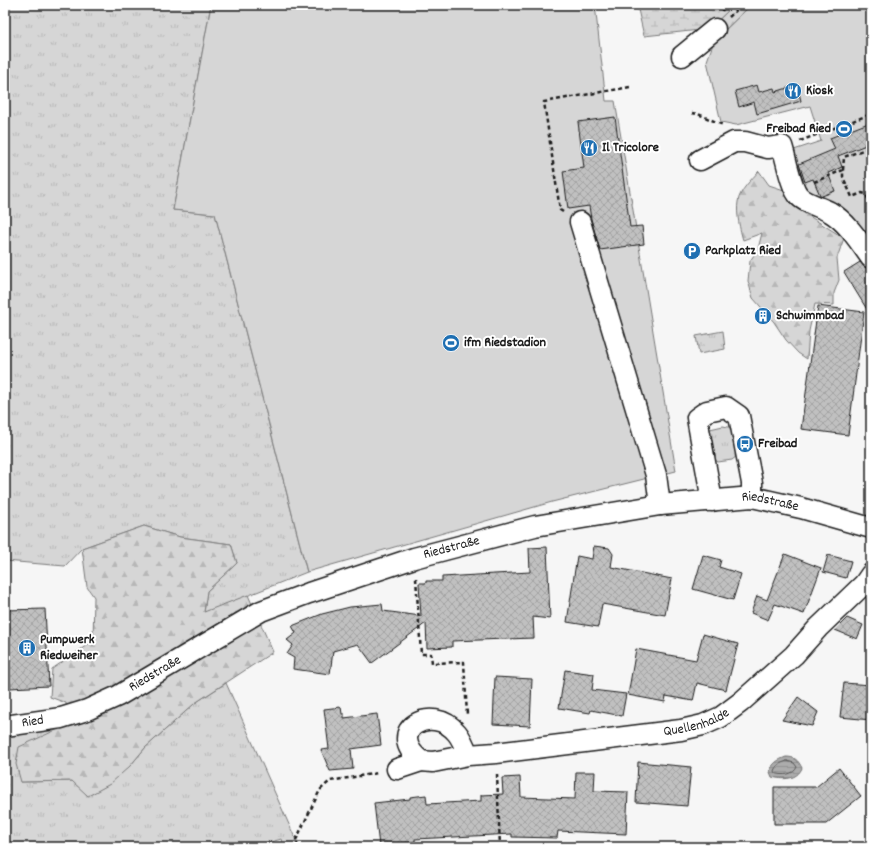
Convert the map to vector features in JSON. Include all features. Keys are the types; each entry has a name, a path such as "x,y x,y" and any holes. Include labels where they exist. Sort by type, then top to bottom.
{"street":[{"path":"682,56 715,29"},
{"path":"700,160 734,142 745,142 768,148 782,146 794,189 800,197 830,212 840,219 851,230 871,258"},
{"path":"580,222 656,475 660,505"},
{"path":"712,501 697,418 707,411 726,407 739,416 752,483 752,497"},
{"name":"Riedstraße","path":"61,718 87,710 118,696 261,611 309,592 414,558 535,526 660,505 752,497 801,508 871,528"},
{"name":"Quellenhalde","path":"397,770 421,761 444,760 468,755 496,753 682,730 703,725 721,717 741,702 794,655 818,628 864,584 871,574"},
{"name":"Ried","path":"5,726 61,718"},
{"path":"421,761 410,751 407,738 409,730 414,724 423,721 444,721 457,732 468,755"}],"path":[{"path":"580,222 560,210 544,102 630,87"},
{"path":"782,146 871,114"},
{"path":"871,147 844,157 843,170 843,177 852,197 862,193 866,194 871,206"},
{"path":"814,182 843,170"},
{"path":"414,558 421,654 431,654 432,663 464,662 467,716"},
{"path":"496,753 500,847"},
{"path":"298,847 296,840 320,790 330,781 397,770"}],"green space":[{"path":"5,5 211,5 173,210 215,214 307,572 204,613 207,591 237,563 231,544 180,537 144,526 82,548 65,566 5,561"},
{"name":"ifm Riedstadion","path":"211,5 595,5 606,101 615,101 676,471 552,502 307,572 215,214 173,210"},
{"path":"637,5 734,5 709,29 644,36"},
{"path":"734,5 751,5 717,38 709,29"},
{"name":"Freibad Ried","path":"751,5 871,5 871,250 810,199 788,152 821,141 810,106 736,125 721,122 707,61 714,41"},
{"path":"759,171 769,185 787,191 801,211 844,238 837,258 839,280 834,293 834,305 815,304 809,331 807,359 798,353 786,340 774,322 753,298 748,281 750,261 758,249 762,233 743,240 738,206 739,198 743,189"},
{"path":"723,331 725,349 699,354 696,336"},
{"path":"723,426 733,428 737,456 732,460 718,462 711,457 708,434 710,429"},
{"path":"144,526 180,537 231,544 237,563 207,591 204,612 248,595 273,652 195,703 145,748 130,766 110,784 88,796 72,781 21,782 16,764 19,747 67,725 66,703 50,697 52,669 93,641 94,597 87,587 82,548"},
{"path":"226,683 299,847 284,847 281,839 255,847 5,847 5,735 67,725 21,782 72,781 130,766 145,748 195,703"}],"water":[{"path":"786,757 794,758 798,761 802,768 800,772 793,777 785,779 772,777 770,772 772,766"}],"building":[{"path":"757,85 759,92 774,88 775,92 797,85 801,101 757,114 754,102 739,107 735,91"},
{"path":"615,117 630,227 642,226 644,244 600,250 591,219 589,206 568,209 563,171 584,168 578,122"},
{"path":"871,122 871,143 838,156 842,167 828,173 835,191 822,196 820,195 813,179 805,182 799,164 835,149 830,138"},
{"path":"860,262 866,268 871,269 871,316 844,272"},
{"path":"818,306 864,312 848,435 801,429"},
{"path":"594,546 609,548 613,554 611,567 672,579 665,615 602,604 598,627 567,622 577,556 592,559"},
{"path":"547,547 550,619 533,617 534,638 452,641 452,647 427,648 426,623 372,663 358,644 333,651 330,674 293,669 294,658 287,654 293,645 287,640 296,633 292,626 322,614 350,607 382,604 383,611 421,616 419,583 426,583 426,581 442,581 442,577 530,572 529,548"},
{"path":"785,554 821,568 804,614 775,604 768,620 751,613 757,596 767,600"},
{"path":"703,555 721,560 719,567 741,574 733,600 693,589"},
{"path":"828,555 851,561 846,578 823,572"},
{"name":"Pumpwerk Riedweiher","path":"45,609 49,686 10,688 5,610"},
{"path":"847,618 863,625 857,639 835,630"},
{"path":"703,634 738,644 726,690 697,683 693,701 666,696 665,702 628,695 636,649 696,660"},
{"path":"565,670 594,674 592,690 626,694 622,716 591,710 590,713 559,708"},
{"path":"495,677 532,679 530,726 493,724"},
{"path":"844,683 871,685 871,720 840,717"},
{"path":"798,697 818,712 812,726 782,720"},
{"path":"341,707 344,718 377,714 381,745 351,749 353,769 330,771 321,750 329,749 324,709"},
{"path":"638,762 691,767 687,806 636,802"},
{"path":"839,768 861,796 826,824 774,824 774,787 816,787"},
{"path":"576,772 595,772 594,791 628,792 626,834 558,831 557,838 512,837 512,834 415,839 415,842 379,846 374,803 410,799 410,797 426,795 427,804 481,801 481,795 503,794 502,778 520,777 521,797 575,799"}],"place":[{"name":"Kiosk","path":"793,91"},
{"name":"Freibad Ried","path":"844,129"},
{"name":"Il Tricolore","path":"589,148"},
{"name":"Parkplatz Ried","path":"692,251"},
{"name":"Schwimmbad","path":"763,316"},
{"name":"ifm Riedstadion","path":"451,343"},
{"name":"Freibad","path":"745,444"},
{"name":"Pumpwerk Riedweiher","path":"27,648"}]}
